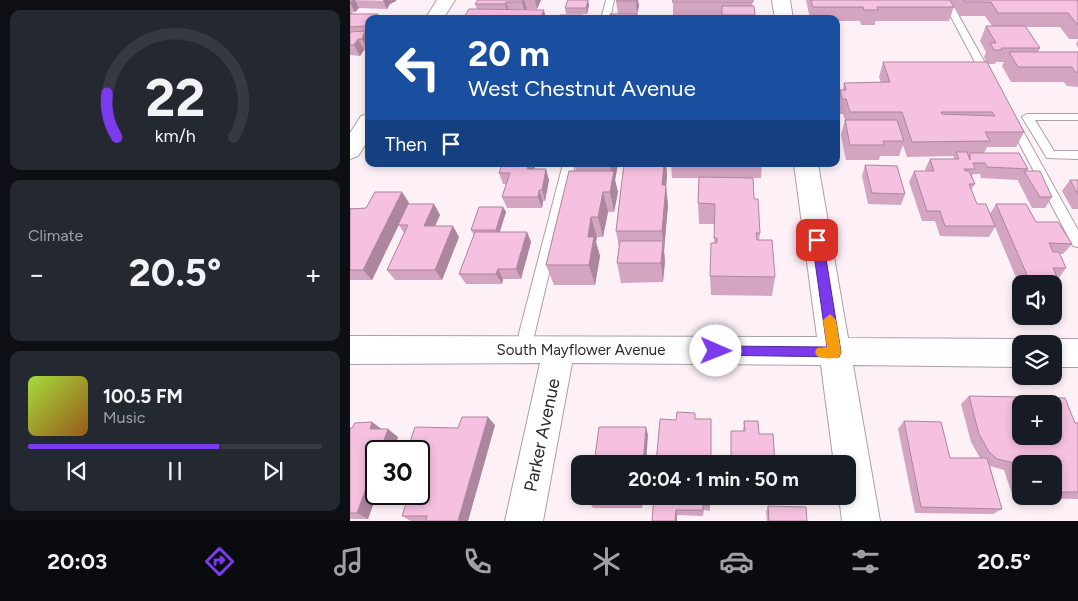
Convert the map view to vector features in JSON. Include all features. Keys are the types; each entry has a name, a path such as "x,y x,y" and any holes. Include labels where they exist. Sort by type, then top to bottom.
{"street":[{"path":"437,15 446,0"},
{"path":"781,0 783,15"},
{"path":"350,151 365,127"},
{"path":"806,167 860,521"},
{"name":"South Mayflower Avenue","path":"350,350 559,349 1012,353"},
{"name":"Parker Avenue","path":"524,521 559,349"},
{"path":"1062,353 1078,353"}],"lane":[{"path":"606,15 610,0"},
{"path":"946,0 993,86"},
{"path":"1008,112 1078,242"},
{"path":"1078,117 1027,117 1051,155 1078,155"},
{"path":"523,349 568,167"}],"building":[{"path":"478,0 523,0 522,2 506,2 505,4 475,4"},
{"path":"568,0 588,0 586,8 565,8"},
{"path":"636,0 636,1 616,1"},
{"path":"673,0 753,0 753,2 672,2"},
{"path":"811,0 950,0 954,7 877,7 878,10 864,10 863,7 813,7"},
{"path":"964,0 1077,0 1078,25 1068,13 998,13 991,2 965,2"},
{"path":"722,6 754,6 755,15 722,15"},
{"path":"469,9 544,10 542,15 465,15"},
{"path":"350,14 378,14 365,15 365,26 350,27"},
{"path":"610,14 637,14 637,15"},
{"path":"986,26 1025,26 1040,48 1001,48 1002,50 994,50 990,43 996,43"},
{"path":"365,31 362,39 358,39 354,45 350,45 350,32"},
{"path":"1009,52 1078,52 1078,72 1075,72 1072,67 1018,67"},
{"path":"883,62 987,62 1024,132 985,132 990,141 912,142 902,112 850,112 846,99 842,99 840,90 846,90 844,83 890,82","holes":["941,112 992,112 995,116 942,114"]},
{"path":"845,120 897,120 904,141 883,141 884,145 850,145"},
{"path":"956,152 967,152 970,160 970,153 1019,153 1028,169 987,167 985,163 973,163 975,169 964,169 969,171 975,184 969,184 977,204 986,204 995,226 945,226 940,211 927,211 914,171 934,171 930,159 959,159"},
{"path":"865,165 897,166 905,194 872,193"},
{"path":"501,167 546,169 542,190 539,190 538,197 502,197 510,173 499,173"},
{"path":"624,167 664,167 662,185 666,185 662,231 616,231"},
{"path":"569,171 614,171 610,192 603,192 598,217 591,217 588,237 594,237 589,265 546,265"},
{"path":"1024,171 1040,171 1052,197 1040,197"},
{"path":"699,177 753,178 754,199 758,199 760,233 756,233 757,240 772,240 775,277 710,276 711,243 717,243 717,238 714,238 715,204 698,203"},
{"path":"1070,180 1078,180 1078,194"},
{"path":"375,192 402,192 363,270 350,270 350,209 366,208"},
{"path":"408,204 434,204 424,226 453,226 435,270 387,270 408,225 398,225"},
{"path":"996,204 1026,204 1036,222 1058,222 1072,244 1049,243 1053,252 1059,252 1066,268 1053,268 1056,275 1027,275"},
{"path":"479,207 503,207 496,230 471,230"},
{"path":"475,232 527,232 516,269 498,269 496,274 459,274"},
{"path":"620,241 663,241 661,263 617,263"},
{"path":"969,396 1012,397 1012,445 1062,445 1062,398 1065,398 1075,423 1078,423 1078,492 1062,492 1062,455 1012,455 1012,463 997,459 989,452 979,434"},
{"path":"677,412 695,413 695,419 711,419 711,455 657,455 660,419 676,420"},
{"path":"462,417 488,417 458,521 426,521 427,516 402,516 406,505 430,505 430,440 411,440 415,427 458,428"},
{"path":"744,421 758,421 759,434 773,434 774,455 731,455 731,431 745,431"},
{"path":"904,421 941,422 950,458 987,458 1002,509 921,507"},
{"path":"372,422 370,429 388,429 384,440 365,440 365,491 357,513 350,513 350,428 355,423"},
{"path":"599,427 646,427 644,455 595,455"},
{"path":"653,505 703,505 703,510 676,510 675,521 652,521"},
{"path":"768,506 806,507 807,521 769,521"}],"slow traffic":[{"path":"821,352 834,352 830,320"}],"route":[{"path":"716,351 834,352 817,240"}]}
